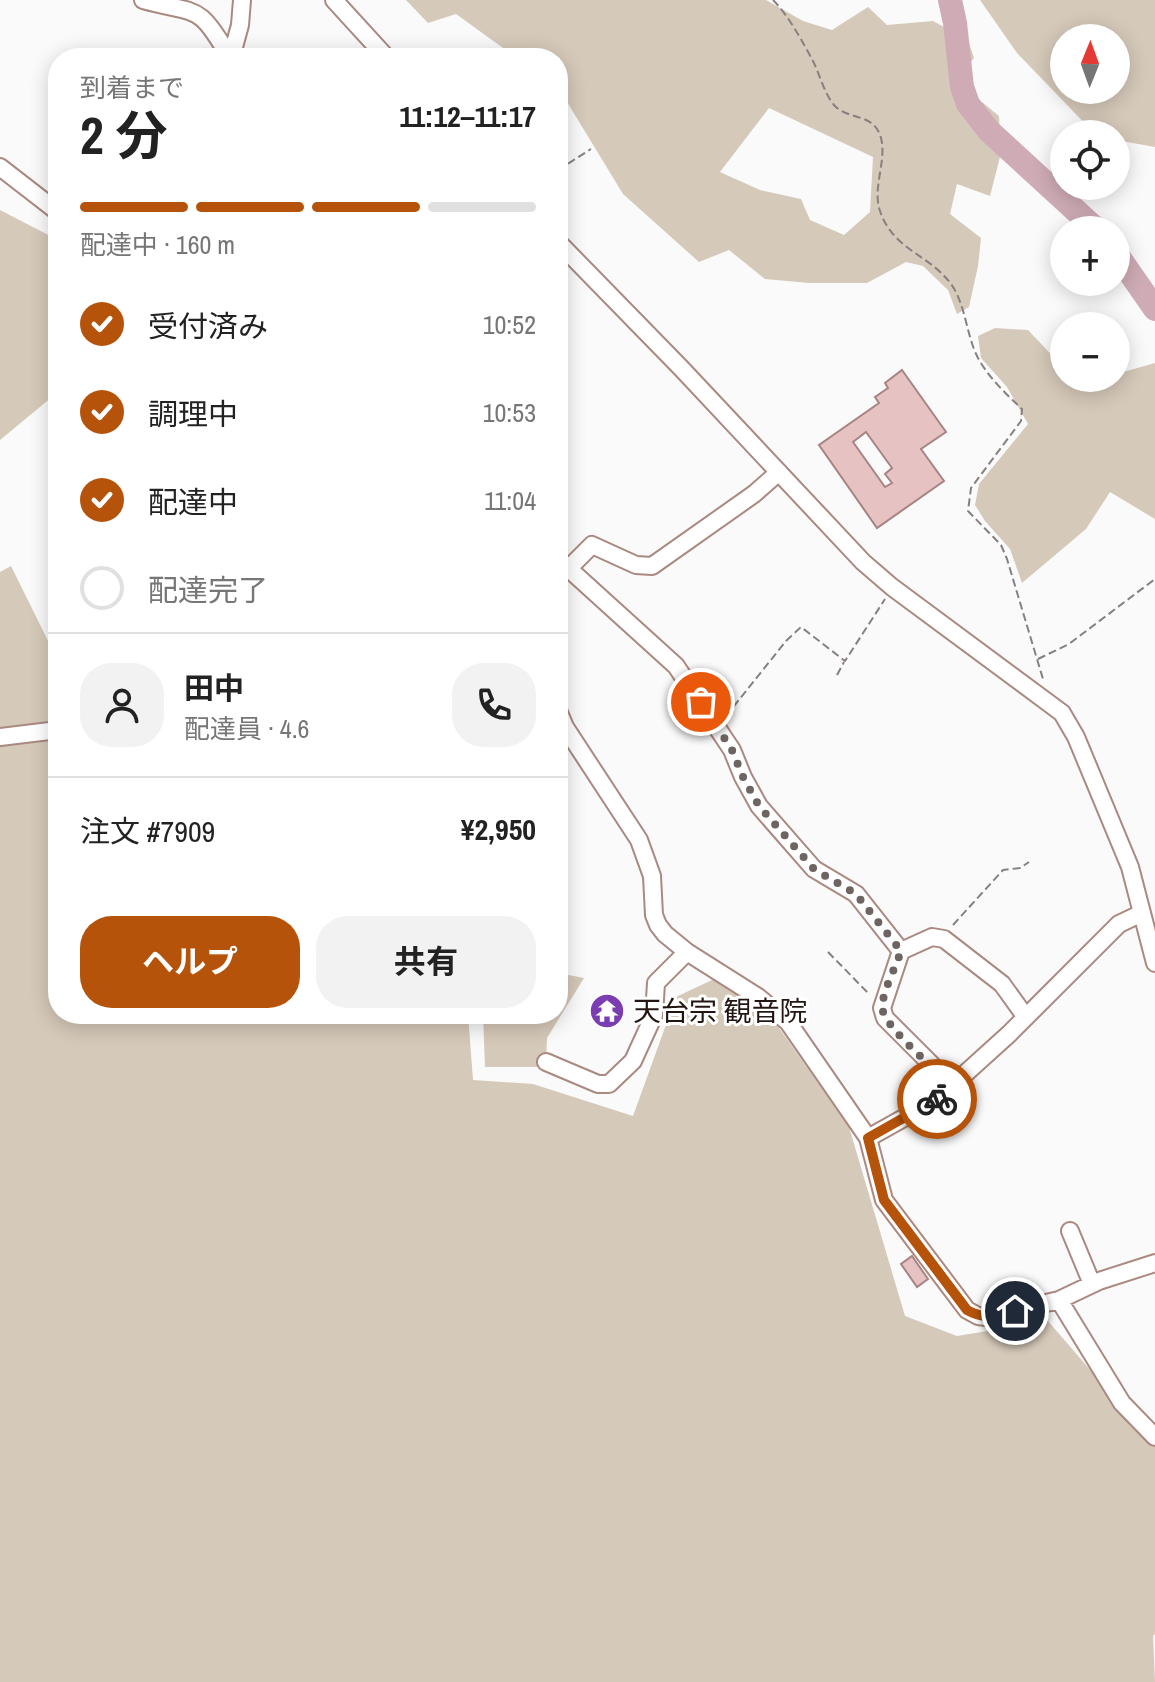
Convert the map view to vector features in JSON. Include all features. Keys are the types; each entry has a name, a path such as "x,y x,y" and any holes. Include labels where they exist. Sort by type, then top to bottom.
{"street":[{"path":"143,0 192,10 203,18 225,48"},
{"path":"234,48 242,0"},
{"path":"334,0 378,48"},
{"path":"0,167 48,205"},
{"path":"568,252 863,562 1062,713 1076,737 1130,867 1155,963"},
{"path":"568,560 592,545 636,565 652,566 724,517 779,472"},
{"path":"568,568 676,666 717,727 759,806 814,869 856,894 901,951"},
{"path":"0,737 48,731"},
{"path":"568,732 639,840 652,876 654,915 658,925 687,952 758,997 788,1022 868,1138 884,1200 967,1310 986,1317 1059,1300 1092,1284 1155,1263"},
{"path":"868,1138 936,1100 1009,1034 1119,924 1142,913"},
{"path":"952,1085 885,1018 882,1008 901,951 932,937 944,939 1002,984 1025,1016"},
{"path":"546,1062 598,1084 609,1084 633,1061 654,1015 656,983 687,952"},
{"path":"1070,1231 1092,1284"},
{"path":"1059,1300 1122,1403 1155,1437"}],"path":[{"path":"773,0 797,34 837,109 866,118 876,127 882,140 879,209 889,230 900,243 942,272 953,287 978,358 1001,390 1022,409 1021,421 971,488 968,511 1001,545 1007,559 1050,703"},
{"path":"568,164 591,149"},
{"path":"1037,660 1069,644 1155,579"},
{"path":"837,675 892,587"},
{"path":"717,727 786,641 801,627 845,661"},
{"path":"944,939 946,932 994,878 1003,870 1020,868 1029,862"},
{"path":"828,952 882,1008"}],"shaded area":[{"path":"406,0 766,0 803,21 832,30 868,7 887,25 933,21 968,40 974,58 955,81 956,96 982,102 999,116 1001,153 990,196 957,184 950,214 981,238 969,307 957,314 948,290 923,266 906,262 867,283 809,283 765,279 729,250 699,262 623,194 568,104 568,48 503,48 456,14 428,23","holes":["769,108 873,157 870,212 844,235 810,220 801,199 760,190 720,172"]},
{"path":"980,0 1155,0 1155,147 1130,143 1130,120 1082,120 1066,104 1130,104 1130,24 1050,24 1050,87 1017,53"},
{"path":"0,210 48,235 48,400 0,440"},
{"path":"995,328 1028,330 1050,353 1050,392 1130,392 1130,370 1155,363 1155,519 1110,492 1086,529 1022,583 1010,549 975,505 979,484 1028,424 1007,387 981,358 978,336"},
{"path":"11,566 48,641 48,1024 469,1024 473,1080 533,1084 633,1116 676,997 714,979 770,1015 849,1127 905,1316 957,1336 1048,1321 1155,1445 1155,1682 0,1682 0,572"},
{"path":"568,975 584,978 568,1004"},
{"path":"483,1024 556,1024 547,1038 546,1067 485,1067"}],"building":[{"path":"902,370 946,432 921,449 944,481 877,528 819,445 879,403 875,397 888,388 885,383","holes":["866,432 892,468 885,474 892,483 885,487 853,442"]},
{"path":"912,1256 928,1279 917,1287 901,1264"}],"waterway":[{"path":"950,0 962,87 968,104 989,131 1082,216"},
{"path":"1130,273 1155,309"}],"way so far":[{"path":"701,702 732,750 759,806 814,869 856,894 901,951 882,1008 885,1018 895,1030 952,1085 937,1099"}],"place":[{"name":"天台宗 観音院","path":"607,1011"}],"route":[{"path":"937,1099 868,1138 884,1200 967,1310 986,1317 1015,1311"}]}
